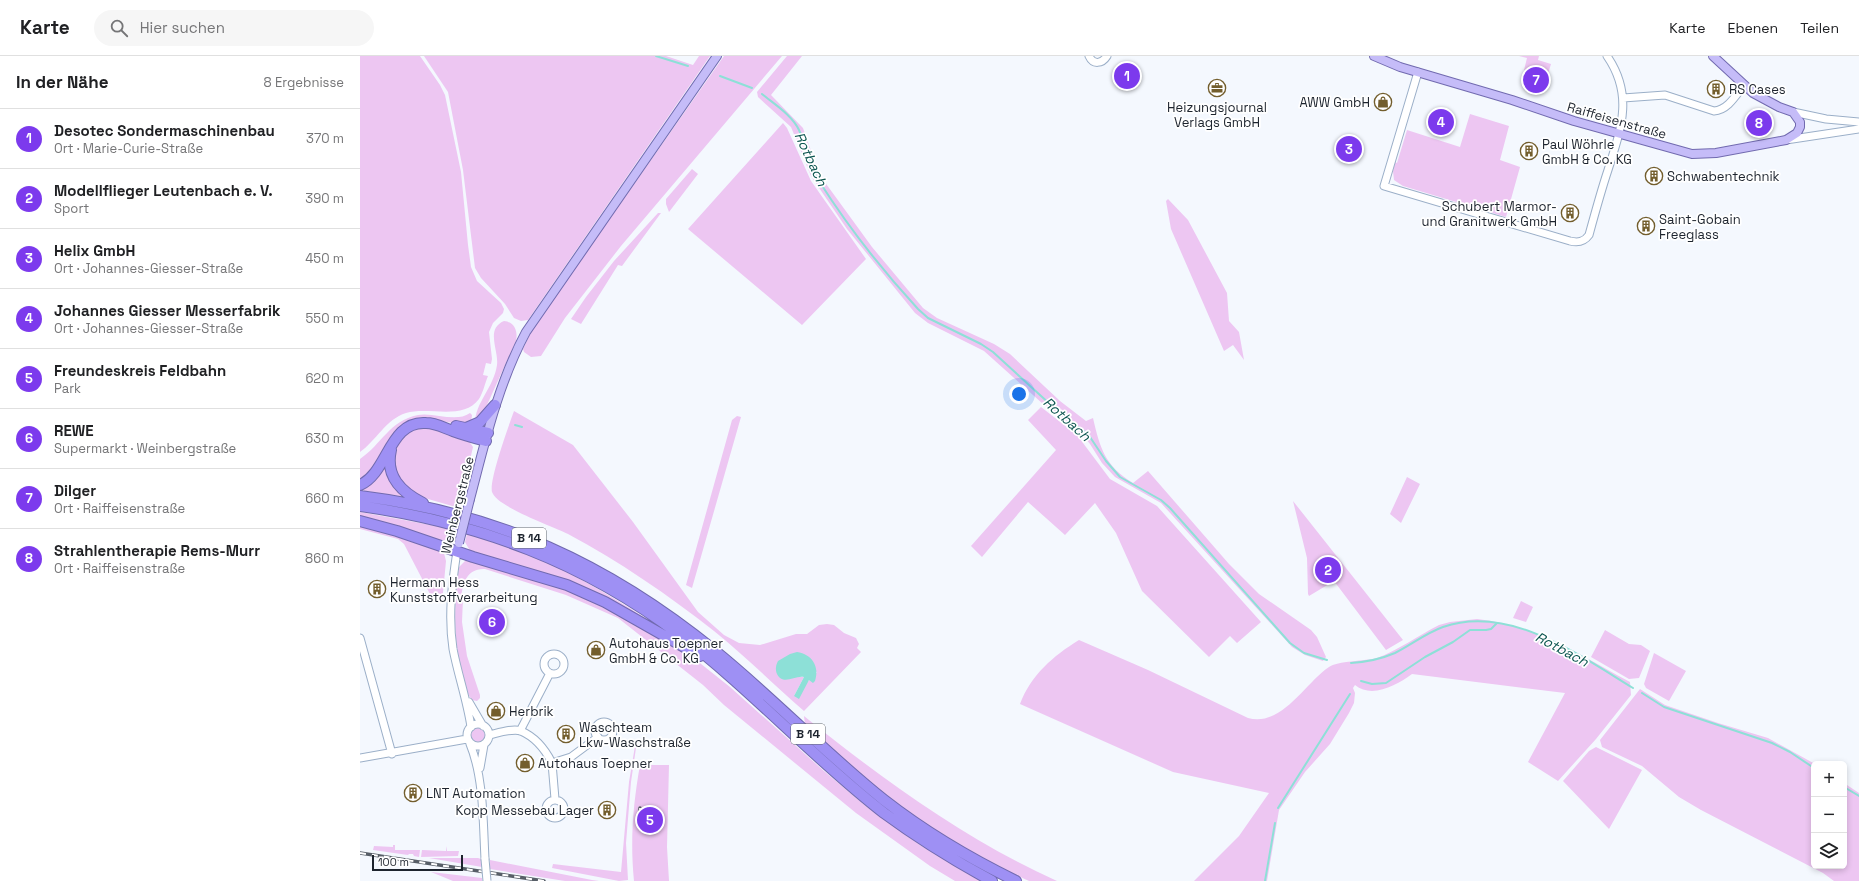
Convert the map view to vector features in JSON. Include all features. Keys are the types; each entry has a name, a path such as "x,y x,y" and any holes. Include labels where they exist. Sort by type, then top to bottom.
{"highway":[{"path":"466,428 480,422 495,405"},
{"path":"360,485 374,474 393,442 400,434 412,426 425,423 466,428 487,437"},
{"path":"439,425 487,437"},
{"path":"393,442 389,461 394,480 407,494 436,509"},
{"name":"B 14","path":"360,496 436,509 485,522 541,543 602,572 645,598 717,652 884,800 944,842 1016,881"},
{"name":"B 14","path":"360,506 443,521 483,532 547,556 602,583 680,635 884,812 925,841 992,881"},
{"path":"360,521 458,547 573,588 623,612 696,655 709,659"}],"main road":[{"name":"Weinbergstraße","path":"458,547 499,392 511,362 526,332 718,56"},
{"name":"Raiffeisenstraße","path":"1374,56 1385,62 1619,134 1692,154 1716,153 1786,140"},
{"path":"1713,56 1744,85 1763,98 1793,112 1798,117 1800,127 1797,133 1786,140"}],"street":[{"path":"1089,56 1092,61 1097,63 1103,61 1107,56"},
{"path":"1418,72 1384,186 1562,239 1580,242 1588,235 1623,119 1623,98 1619,80 1613,65 1607,56"},
{"path":"1623,98 1665,95 1714,111 1719,111 1729,104 1744,85"},
{"path":"1793,112 1826,119 1859,122"},
{"name":"Raiffeisenstraße","path":"1786,140 1859,129"},
{"name":"Weinbergstraße","path":"458,547 450,608 451,631 457,668 471,726 467,732 469,742"},
{"path":"360,638 392,754"},
{"path":"520,731 550,673"},
{"name":"Weinbergstraße","path":"465,697 489,735"},
{"path":"471,726 477,724 483,726"},
{"path":"479,776 484,745 488,740 489,735 520,731 537,741 544,748 552,763 555,799"},
{"path":"552,763 572,757 598,737"},
{"path":"469,742 475,755 479,776 487,881"},
{"path":"360,758 469,742 477,747 484,745"}],"shaded area":[{"path":"360,56 420,56 440,85 445,95 461,172 471,267 477,281 501,303 504,309 503,313 493,323 489,332 492,359 491,364 486,363 483,375 488,376 482,394 472,406 455,411 415,411 406,413 399,416 387,425 360,452"},
{"path":"424,56 666,56 693,65 699,56 710,56 528,320 521,321 514,318 505,304 481,278 475,268 463,170 448,92"},
{"path":"724,56 782,56 621,246 565,318 541,356 531,357 524,352 523,349 533,328"},
{"path":"787,56 802,56 771,95 803,128 817,168 824,181 872,247 923,308 937,318 994,344 1010,354 1060,401 1086,421 1093,418 1101,447 1110,463 1116,470 1133,483 1148,471 1229,564 1259,594 1311,630 1317,637 1326,657 1323,661 1305,655 1292,647 1161,503 1115,477 1102,463 1090,444 1078,430 1043,404 984,351 928,323 915,313 847,229 811,176 791,127 758,97 757,92"},
{"path":"1519,56 1539,56 1538,60 1551,64 1547,77 1524,70 1527,58"},
{"path":"1470,114 1509,126 1500,160 1520,167 1506,217 1403,186 1394,180 1393,171 1395,162 1397,163 1407,130 1460,147"},
{"path":"783,123 787,128 811,181 866,259 802,325 688,229"},
{"path":"692,169 698,174 669,212 666,199"},
{"path":"1168,199 1188,220 1227,293 1229,321 1239,332 1244,360 1233,345 1224,351 1171,229 1166,201"},
{"path":"658,213 661,213 622,266 618,265 581,324 571,319 614,261"},
{"path":"504,321 511,323 515,328 517,334 516,341 482,416 475,423 478,409 492,381 497,365 494,340 495,329"},
{"path":"1041,407 1077,435 1110,479 1157,506 1261,622 1237,643 1230,636 1209,657 1142,591 1116,533 1095,503 1065,535 1028,502 982,557 971,546 1056,450 1028,420"},
{"path":"514,411 573,445 633,522 698,612 724,635 739,643 760,645 796,634 807,634 819,625 827,624 834,625 844,633 856,638 859,644 857,648 861,652 804,711 714,631 661,592 587,544 526,516 504,504 496,498 492,492 493,476","holes":["817,672 794,696 804,677 794,677"]},
{"path":"470,413 472,415 471,424 466,425 428,419 418,420 360,482 360,459 400,422 408,418 424,414 458,417"},
{"path":"737,416 741,417 692,588 686,585 732,420"},
{"path":"431,428 467,438 473,447 459,508 411,494 393,471 392,455 398,440 413,429"},
{"path":"385,462 391,481 402,497 360,490"},
{"path":"1407,477 1420,484 1401,523 1390,514"},
{"path":"1293,501 1403,640 1386,650 1334,581 1309,596 1307,558"},
{"path":"360,512 453,529 451,538 442,541 360,517"},
{"path":"360,523 444,553 446,561 442,603 432,598 404,544 398,539 360,529"},
{"path":"467,534 500,544 542,560 585,581 616,599 676,639 577,585 470,551 465,542"},
{"path":"466,560 519,571 598,601 686,652 730,687 824,771 867,807 920,845 981,881 955,881 930,866 856,813 724,705 703,685 618,618 566,595 485,569 479,569 470,574 463,587 461,598 463,598 462,622 467,656 480,695 480,698 477,701 472,700 466,689 457,651 455,625 458,572 459,567"},
{"path":"1521,601 1533,607 1526,622 1513,618"},
{"path":"1477,619 1498,622 1538,634 1575,652 1630,682 1631,695 1596,739 1558,781 1528,762 1565,693 1412,674 1392,686 1377,691 1369,691 1355,685 1353,688 1355,693 1354,703 1349,713 1330,744 1305,772 1279,810 1267,881 1194,881 1239,836 1269,793 1173,772 1020,704 1030,684 1044,667 1060,653 1079,640 1148,670 1248,718 1260,719 1271,716 1282,710 1320,674 1333,665 1377,658 1439,625 1450,622"},
{"path":"1605,630 1629,644 1641,645 1650,651 1639,678 1629,679 1591,657"},
{"path":"797,652 811,658 814,662 816,671 815,681 813,683 809,680 799,699 794,696 804,677 786,680 782,679 777,674 776,669 778,661"},
{"path":"1654,653 1686,671 1669,701 1646,688 1644,684"},
{"path":"1640,689 1665,705 1768,738 1811,762 1811,867 1701,810 1679,797 1642,766 1602,747 1600,740"},
{"path":"804,716 864,763 926,807 990,847 1057,881 1029,881 996,866 917,819 878,789 805,725"},
{"path":"478,727 484,729 486,735 484,741 478,743 472,741 470,735 472,729"},
{"path":"636,740 626,843 628,880 619,881 552,868 553,864 621,872 629,782"},
{"path":"1596,747 1642,770 1609,829 1563,781 1589,751"},
{"path":"640,765 669,765 667,847 669,881 634,881 632,851 633,823"},
{"path":"1847,785 1859,793 1859,881 1834,881 1815,869 1847,869"},
{"path":"393,845 395,845 395,850 420,850 419,857 414,856 413,854 408,855 373,850 374,846 393,847"},
{"path":"446,846 447,851 459,851 458,856 421,857 422,850 446,851"},
{"path":"429,858 478,858 481,859 482,867"},
{"path":"490,860 599,881 565,881 490,869"},
{"path":"431,872 482,878 482,881 453,881"}],"waterway":[{"path":"656,56 688,66"},
{"path":"720,76 752,88"},
{"name":"Rotbach","path":"762,94 792,119 802,136 810,162 816,175 830,198 866,247 918,309 928,318 981,344 993,352 1063,416 1088,434 1106,461 1120,477 1161,500 1170,508 1290,643 1304,653 1327,660"},
{"path":"515,425 522,427"},
{"name":"Rotbach","path":"1351,663 1373,660 1390,655 1443,627 1468,622 1493,622 1518,627 1543,636 1590,661 1633,688"},
{"path":"1361,681 1372,684 1386,683 1470,630 1491,629 1497,623"},
{"name":"Rotbach","path":"1642,693 1664,707 1772,743 1790,752 1811,766"},
{"path":"1278,808 1350,694"},
{"name":"Rotbach","path":"1847,789 1859,796"},
{"path":"1265,881 1275,823"}],"railway":[{"path":"360,853 544,881"}],"place":[{"name":"Desotec Sondermaschinenbau","path":"1127,76"},
{"name":"Dilger","path":"1536,80"},
{"name":"Heizungsjournal Verlags GmbH","path":"1217,88"},
{"name":"RS Cases","path":"1716,89"},
{"name":"AWW GmbH","path":"1383,102"},
{"name":"Johannes Giesser Messerfabrik","path":"1441,122"},
{"name":"Strahlentherapie Rems-Murr","path":"1759,123"},
{"name":"Helix GmbH","path":"1349,149"},
{"name":"Paul Wöhrle GmbH & Co. KG","path":"1529,151"},
{"name":"Schwabentechnik","path":"1654,176"},
{"name":"Schubert Marmor- und Granitwerk GmbH","path":"1570,213"},
{"name":"Saint-Gobain Freeglass","path":"1646,226"},
{"name":"Modellflieger Leutenbach e. V.","path":"1328,570"},
{"name":"Hermann Hess Kunststoffverarbeitung","path":"377,589"},
{"name":"REWE","path":"492,622"},
{"name":"Autohaus Toepner GmbH & Co. KG","path":"596,650"},
{"name":"Herbrik","path":"496,711"},
{"name":"Waschteam Lkw-Waschstraße","path":"566,734"},
{"name":"Autohaus Toepner","path":"525,763"},
{"name":"LNT Automation","path":"413,793"},
{"name":"Kopp Messebau Lager","path":"607,810"},
{"name":"Freundeskreis Feldbahn","path":"650,820"}]}
